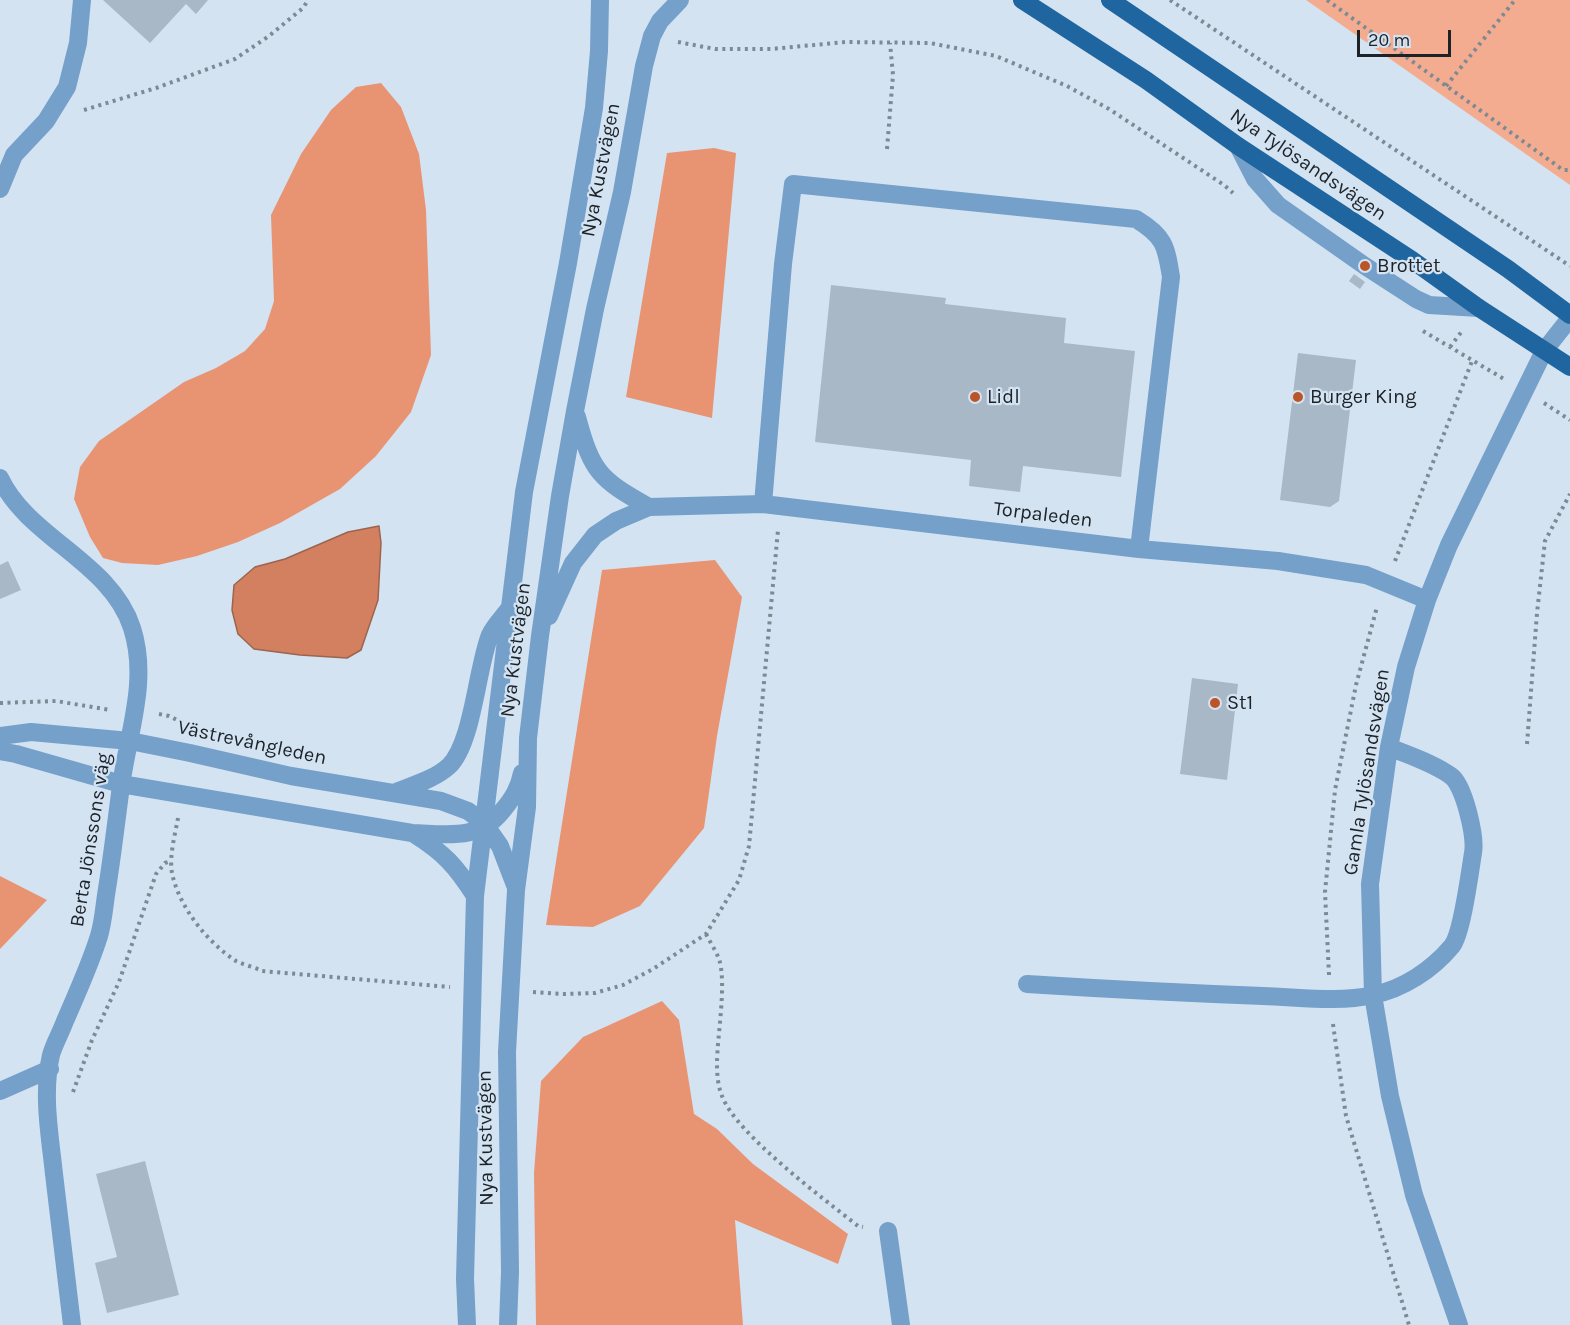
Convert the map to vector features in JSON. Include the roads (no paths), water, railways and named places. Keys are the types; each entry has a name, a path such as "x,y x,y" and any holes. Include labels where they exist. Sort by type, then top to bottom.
{"main road":[{"name":"Nya Tylösandsvägen","path":"1022,0 1146,80 1238,146 1570,367"},
{"name":"Nya Tylösandsvägen","path":"1110,0 1508,269 1570,317"}],"street":[{"path":"0,189 14,155 46,121 67,87 78,43 82,0"},
{"name":"Nya Kustvägen","path":"467,1325 465,1279 475,896 524,492 568,263 594,108 599,51 600,0"},
{"name":"Nya Kustvägen","path":"508,1325 510,1272 507,1052 516,890 527,807 528,738 540,636 575,411 595,309 622,192 644,66 652,36 660,21 680,0"},
{"path":"1238,146 1255,179 1278,206 1365,266 1416,299 1430,305 1479,308"},
{"path":"772,505 783,264 793,184 1136,219 1155,230 1167,251 1171,277 1139,549"},
{"name":"Gamla Tylösandsvägen","path":"1459,1325 1414,1196 1390,1096 1373,995 1370,884 1389,747 1406,667 1427,600 1449,545 1544,351 1570,317"},
{"path":"575,411 586,451 597,470 614,487 648,507"},
{"name":"Berta Jönssons väg","path":"0,478 4,487 26,513 99,577 118,600 131,624 138,648 139,680 135,712 121,784 114,848 99,934 51,1055 47,1089 49,1126 72,1325"},
{"name":"Torpaleden","path":"540,636 573,562 595,535 616,521 648,507 772,505 1139,549 1278,561 1366,575 1427,600"},
{"path":"394,793 426,780 449,766 460,750 472,711 490,633 510,608"},
{"name":"Västrevångleden","path":"0,736 31,732 130,741 291,776 441,801 468,811 484,826 500,846 516,890"},
{"path":"0,751 121,784 412,833 459,834 484,826 494,820 514,796 520,782 528,738"},
{"path":"1027,984 1172,993 1330,998 1373,995 1404,985 1433,966 1454,944 1462,916 1474,849 1469,811 1454,777 1389,747"},
{"path":"412,833 439,850 461,873 475,896"},
{"path":"0,1091 50,1069"},
{"path":"888,1231 902,1325"}],"place":[{"name":"Brottet","path":"1365,266"},
{"name":"Lidl","path":"975,397"},
{"name":"Burger King","path":"1298,397"},
{"name":"St1","path":"1215,703"}]}
